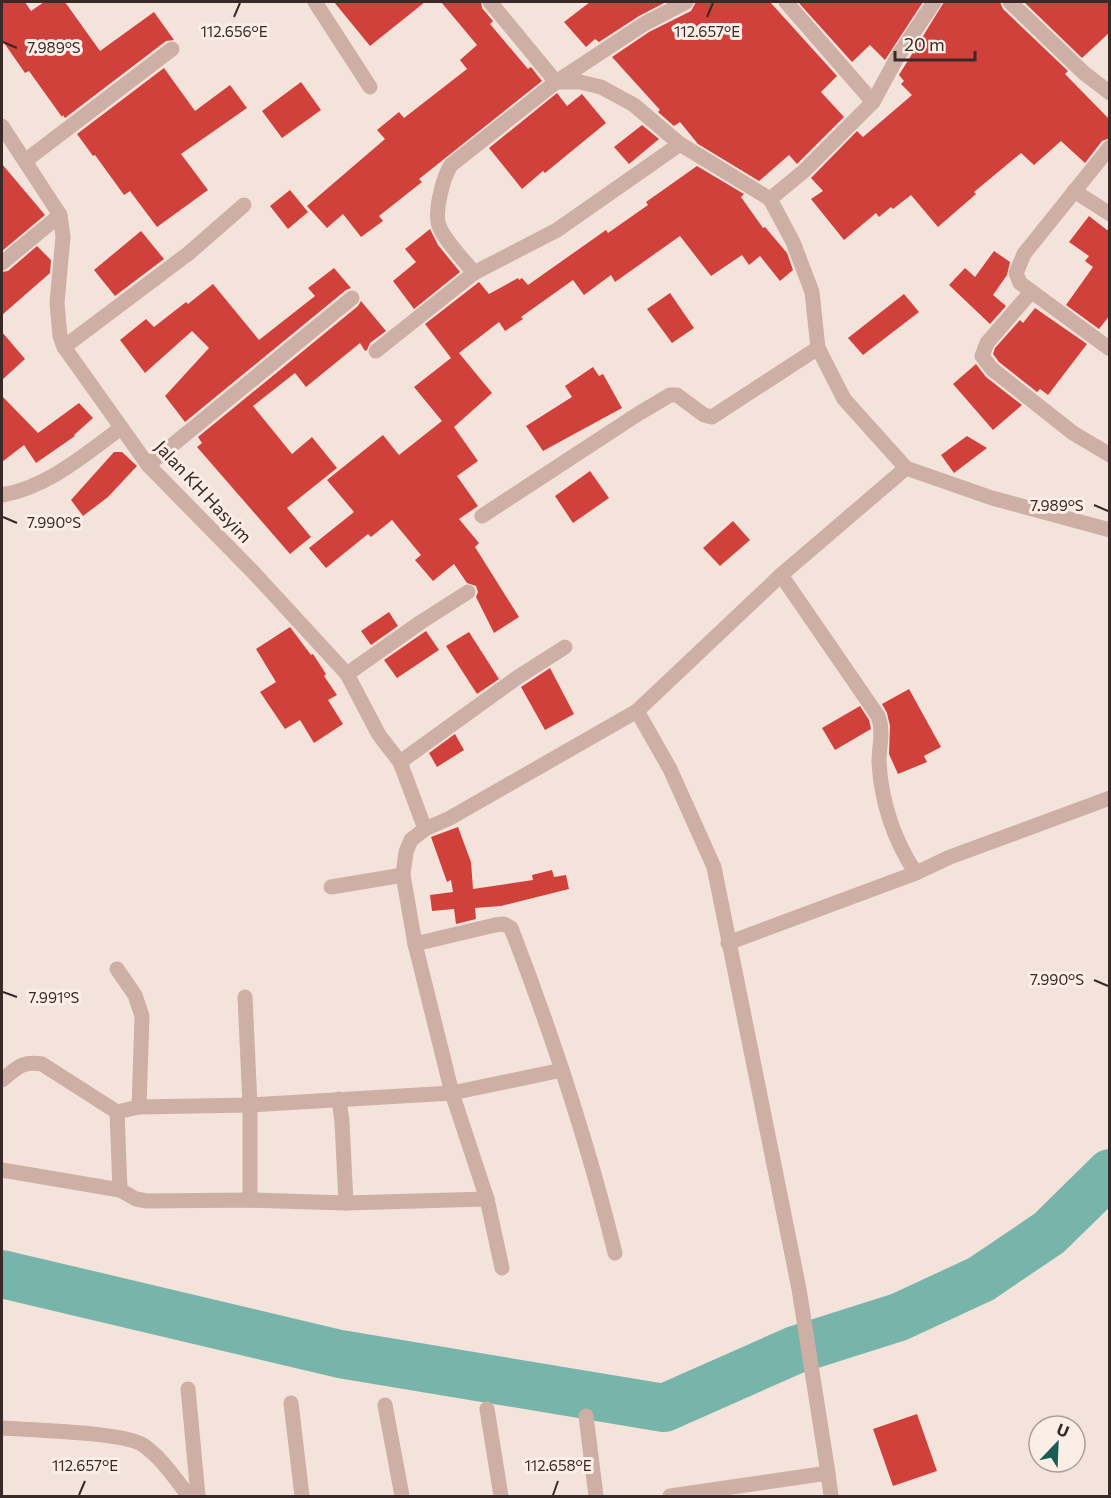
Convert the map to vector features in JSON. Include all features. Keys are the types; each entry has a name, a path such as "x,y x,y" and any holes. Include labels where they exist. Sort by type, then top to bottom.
{"street":[{"path":"315,2 370,87"},
{"path":"490,2 556,82"},
{"path":"474,273 439,227 438,212 446,173 450,165 556,82 644,24 686,2"},
{"path":"786,2 873,102"},
{"path":"770,199 804,171 873,102 898,56 934,2"},
{"path":"1010,2 1084,72 1110,93"},
{"path":"25,161 172,50"},
{"path":"556,82 580,82 601,87 634,105 680,144 770,199 794,242 812,292 818,348 844,399 906,468 992,498 1110,530"},
{"name":"Jalan KH Hasyim","path":"3,130 60,214 63,237 57,303 60,336 64,348 148,465 254,573 347,674 379,735 400,762 425,829"},
{"path":"376,351 474,273 557,230 680,144"},
{"path":"1110,147 1024,254 1016,273 1020,284 1110,350"},
{"path":"1074,191 1110,214"},
{"path":"64,348 189,253 244,205"},
{"path":"2,263 60,214"},
{"path":"1031,292 987,343 982,356 992,369 1073,433 1110,455"},
{"path":"148,465 352,298"},
{"path":"482,516 670,395 677,395 704,415 712,417 818,348"},
{"path":"2,495 18,492 52,478 121,428"},
{"path":"502,1269 487,1199 452,1093 415,945 403,875 406,852 411,840 425,829 450,818 637,711 781,575 906,468"},
{"path":"781,575 878,716 883,731 879,752 885,805 904,857 915,873"},
{"path":"347,674 468,592"},
{"path":"400,762 518,676 565,647"},
{"path":"637,711 670,769 714,867 799,1289 831,1497"},
{"path":"728,943 1110,798"},
{"path":"331,887 403,875"},
{"path":"415,945 495,925 509,926 562,1070 615,1253"},
{"path":"117,969 135,995 142,1016 139,1107"},
{"path":"246,997 250,1105 250,1200"},
{"path":"2,1080 22,1064 30,1062 42,1064 117,1112 139,1107 250,1105 452,1093 562,1070"},
{"path":"339,1099 346,1203"},
{"path":"117,1112 120,1190"},
{"path":"2,1170 120,1190 136,1199 147,1201 250,1200 346,1203 487,1199"},
{"path":"188,1389 198,1497"},
{"path":"291,1403 303,1497"},
{"path":"385,1405 402,1497"},
{"path":"487,1409 501,1497"},
{"path":"586,1416 596,1497"},
{"path":"2,1428 119,1437 142,1444 160,1461 189,1497"},
{"path":"670,1497 828,1473"}],"building":[{"path":"2,2 25,2 31,11 44,2 65,2 100,51 154,12 174,40 166,41 65,118 29,71 25,73 2,40"},
{"path":"334,2 425,2 370,46"},
{"path":"441,2 481,2 482,8 493,21 490,24 528,69 531,67 542,81 419,179 422,182 379,216 383,221 361,237 343,214 327,228 307,206 385,139 377,130 399,112 404,118 467,69 460,60 477,45"},
{"path":"590,2 666,2 639,16 599,42 595,39 586,47 564,22"},
{"path":"696,2 770,2 837,76 821,92 844,117 797,164 789,155 759,181 698,144 680,122 674,126 658,112 660,110 612,57 649,32 691,11"},
{"path":"798,2 923,2 885,60 870,45 852,62"},
{"path":"944,2 1000,2 1003,9 1068,71 1065,74 1110,120 1110,138 1102,141 1085,163 1061,141 1034,165 1021,153 974,192 976,194 938,227 911,195 879,217 876,213 844,240 811,199 823,191 811,178 857,131 863,137 912,95 901,84 904,81 899,75"},
{"path":"1024,2 1110,2 1110,32 1082,58"},
{"path":"164,68 195,111 230,85 247,108 181,154 208,190 157,227 130,191 124,195 77,134"},
{"path":"301,82 321,110 282,138 262,111"},
{"path":"557,93 567,106 582,94 606,123 522,189 489,148"},
{"path":"642,125 659,139 629,164 614,147"},
{"path":"2,164 45,215 2,251"},
{"path":"697,166 744,194 741,197 763,228 765,227 787,253 793,270 780,281 760,256 749,265 742,255 711,276 680,236 615,282 611,275 584,295 573,280 505,331 499,322 459,353 492,393 454,427 478,461 457,476 478,506 459,519 479,543 475,547 519,617 494,633 476,597 478,592 476,586 467,583 454,564 433,581 415,560 421,555 392,520 371,537 368,534 326,568 309,548 354,512 327,480 383,435 399,455 442,421 414,387 451,358 425,324 479,282 489,294 518,278 519,280 522,278 528,285 606,230 608,233 648,205 646,202"},
{"path":"290,190 308,212 288,229 270,206"},
{"path":"1089,216 1107,230 1110,228 1110,315 1099,329 1066,305 1093,267 1085,261 1089,256 1069,242"},
{"path":"430,229 438,245 460,272 414,309 393,281 416,262 405,249"},
{"path":"141,231 164,259 115,296 94,270"},
{"path":"37,246 51,260 50,273 2,315 2,272 8,271"},
{"path":"994,251 1010,262 1007,275 993,295 1006,306 990,324 949,285 965,268 975,277"},
{"path":"334,268 351,288 185,422 165,396 209,348 192,331 145,373 120,340 146,319 154,327 213,284 259,340 315,296 308,288"},
{"path":"670,293 694,328 672,343 647,309"},
{"path":"904,294 919,312 863,355 848,338"},
{"path":"361,301 386,331 370,343 367,350 365,351 360,343 306,387 295,373 253,406 292,454 312,437 337,468 287,508 311,537 290,554 197,447 202,443 198,437 358,306"},
{"path":"1035,308 1087,344 1048,395 1040,389 1037,392 999,362 993,354 995,348 1020,320 1023,323"},
{"path":"2,332 25,359 2,380"},
{"path":"976,364 986,377 1022,405 993,430 953,384"},
{"path":"593,367 599,376 603,374 622,408 543,451 526,426 572,397 565,386"},
{"path":"2,396 38,433 79,403 93,418 75,436 36,463 24,445 2,462"},
{"path":"967,436 987,448 954,473 941,455"},
{"path":"114,452 122,452 137,466 108,497 83,516 71,500"},
{"path":"590,471 609,498 573,523 555,496"},
{"path":"733,521 750,540 720,566 703,548"},
{"path":"389,612 398,626 371,645 361,631"},
{"path":"290,627 311,655 313,654 326,674 324,676 337,695 328,700 343,724 314,743 300,720 285,729 260,692 276,682 256,649"},
{"path":"426,631 439,650 397,678 384,660"},
{"path":"469,632 499,679 477,694 446,646"},
{"path":"550,668 574,714 545,730 521,687"},
{"path":"909,689 941,747 924,756 927,762 898,774 889,754 890,726 882,704"},
{"path":"860,706 869,720 871,729 835,750 822,728"},
{"path":"455,734 464,750 437,767 429,753"},
{"path":"458,827 471,862 473,889 533,880 532,875 552,870 554,877 566,875 569,889 501,906 475,908 476,919 456,924 454,909 432,911 430,895 453,892 451,880 447,882 431,837"},
{"path":"917,1414 937,1471 893,1486 873,1429"}],"waterway":[{"path":"2,1274 340,1354 664,1408 795,1350 899,1317 981,1279 1049,1233 1110,1173"}]}
